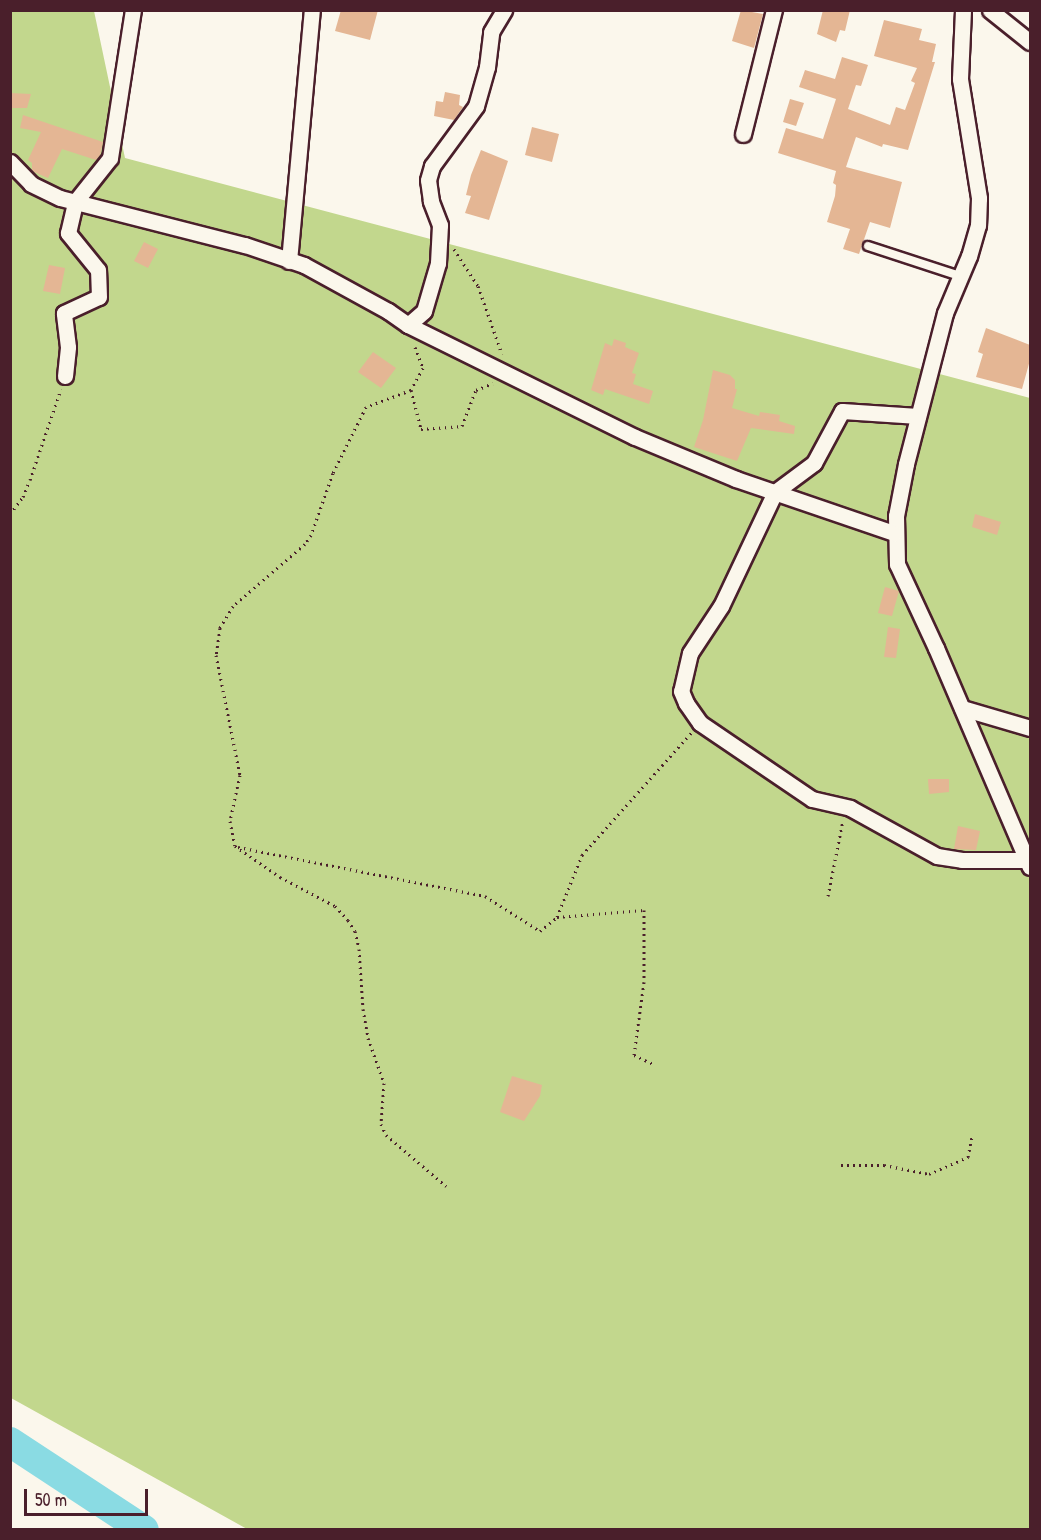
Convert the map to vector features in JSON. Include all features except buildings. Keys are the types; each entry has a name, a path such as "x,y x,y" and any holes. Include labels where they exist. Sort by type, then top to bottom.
{"street":[{"path":"65,376 68,347 64,313 99,297 98,270 68,233 75,202 110,158 133,10"},
{"path":"289,261 312,10"},
{"path":"408,326 424,311 438,264 440,225 430,201 428,180 432,166 476,106 487,67 491,32 504,10"},
{"path":"743,134 774,10"},
{"path":"918,416 842,411 814,463 776,492 721,606 690,653 681,691 686,704 700,723 812,799 850,808 937,856 962,860 1028,863 897,564 894,533 904,474 945,314 969,256 979,213 960,79 963,10"},
{"path":"990,10 1030,42"},
{"path":"10,162 39,188 75,202 236,242 289,261 344,285 408,326 635,437 736,479 894,533"},
{"path":"962,708 1030,728"}],"lane":[{"path":"868,246 960,276"}],"path":[{"path":"408,326 423,368 411,390 366,407 333,473 316,524 305,544 233,606 220,628 216,655 240,775 230,821 235,846 280,877 335,906 348,920 355,932 359,949 363,1009 368,1038 384,1083 381,1124 386,1135 446,1186"},
{"path":"10,514 23,497 30,480 65,376"},
{"path":"235,846 485,896 540,931 557,916 582,855 628,805 653,772 700,723"},
{"path":"828,896 842,821 850,808"},
{"path":"557,916 644,910 644,982 634,1055 653,1064"},
{"path":"841,1165 884,1165 929,1174 968,1157 972,1136"}],"green space":[{"path":"11,11 94,11 125,158 1030,398 1030,1529 247,1529 11,1398"}],"waterway":[{"path":"10,1442 144,1530"}]}
